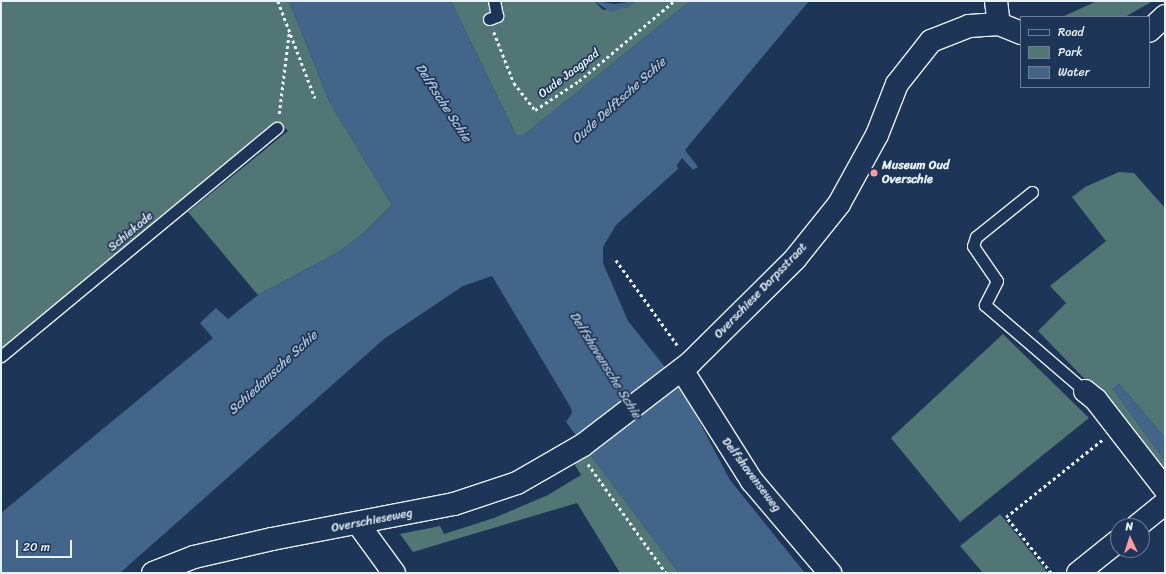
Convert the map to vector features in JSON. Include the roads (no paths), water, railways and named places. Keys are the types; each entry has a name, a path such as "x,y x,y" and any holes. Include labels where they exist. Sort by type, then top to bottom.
{"street":[{"path":"996,1 999,24"},
{"path":"1150,30 1165,16"},
{"name":"Overschiese Dorpsstraat","path":"580,447 682,370 795,259 839,204 877,135 897,84 931,41 969,26 999,24 1020,33"},
{"name":"Delfshavenseweg","path":"682,370 752,481 830,573"},
{"path":"1085,391 1096,400 1165,489"},
{"name":"Overschieseweg","path":"153,573 194,557 272,539 359,525 454,504 517,483 580,447"},
{"path":"1146,518 1165,503"},
{"path":"359,525 394,573"},
{"path":"1078,573 1110,547"}],"lane":[{"path":"489,19 497,16 494,1"},
{"name":"Schiekade","path":"1,356 277,128"},
{"path":"1032,192 976,237 973,246 997,281 985,305 1085,391"}],"water":[{"path":"289,1 451,1 516,135 524,135 690,1 809,1 685,150 698,167 693,170 682,158 677,165 678,169 616,225 603,247 603,263 628,321 681,387 730,480 805,573 679,573 566,422 572,413 571,408 492,276 463,286 384,339 120,573 1,573 1,513 213,338 200,323 216,308 228,319 258,295 337,253 364,233 392,205 330,103"},
{"path":"594,1 615,4 635,1 628,7 611,12"},
{"path":"1119,384 1165,438 1165,461 1113,389"}],"place":[{"name":"Museum Oud Overschie","path":"874,173"}],"water label":[{"name":"Oude Delftsche Schie","path":"619,101"},
{"name":"Delftsche Schie","path":"443,103"},
{"name":"Delfshavensche Schie","path":"605,365"},
{"name":"Schiedamsche Schie","path":"273,373"}]}
